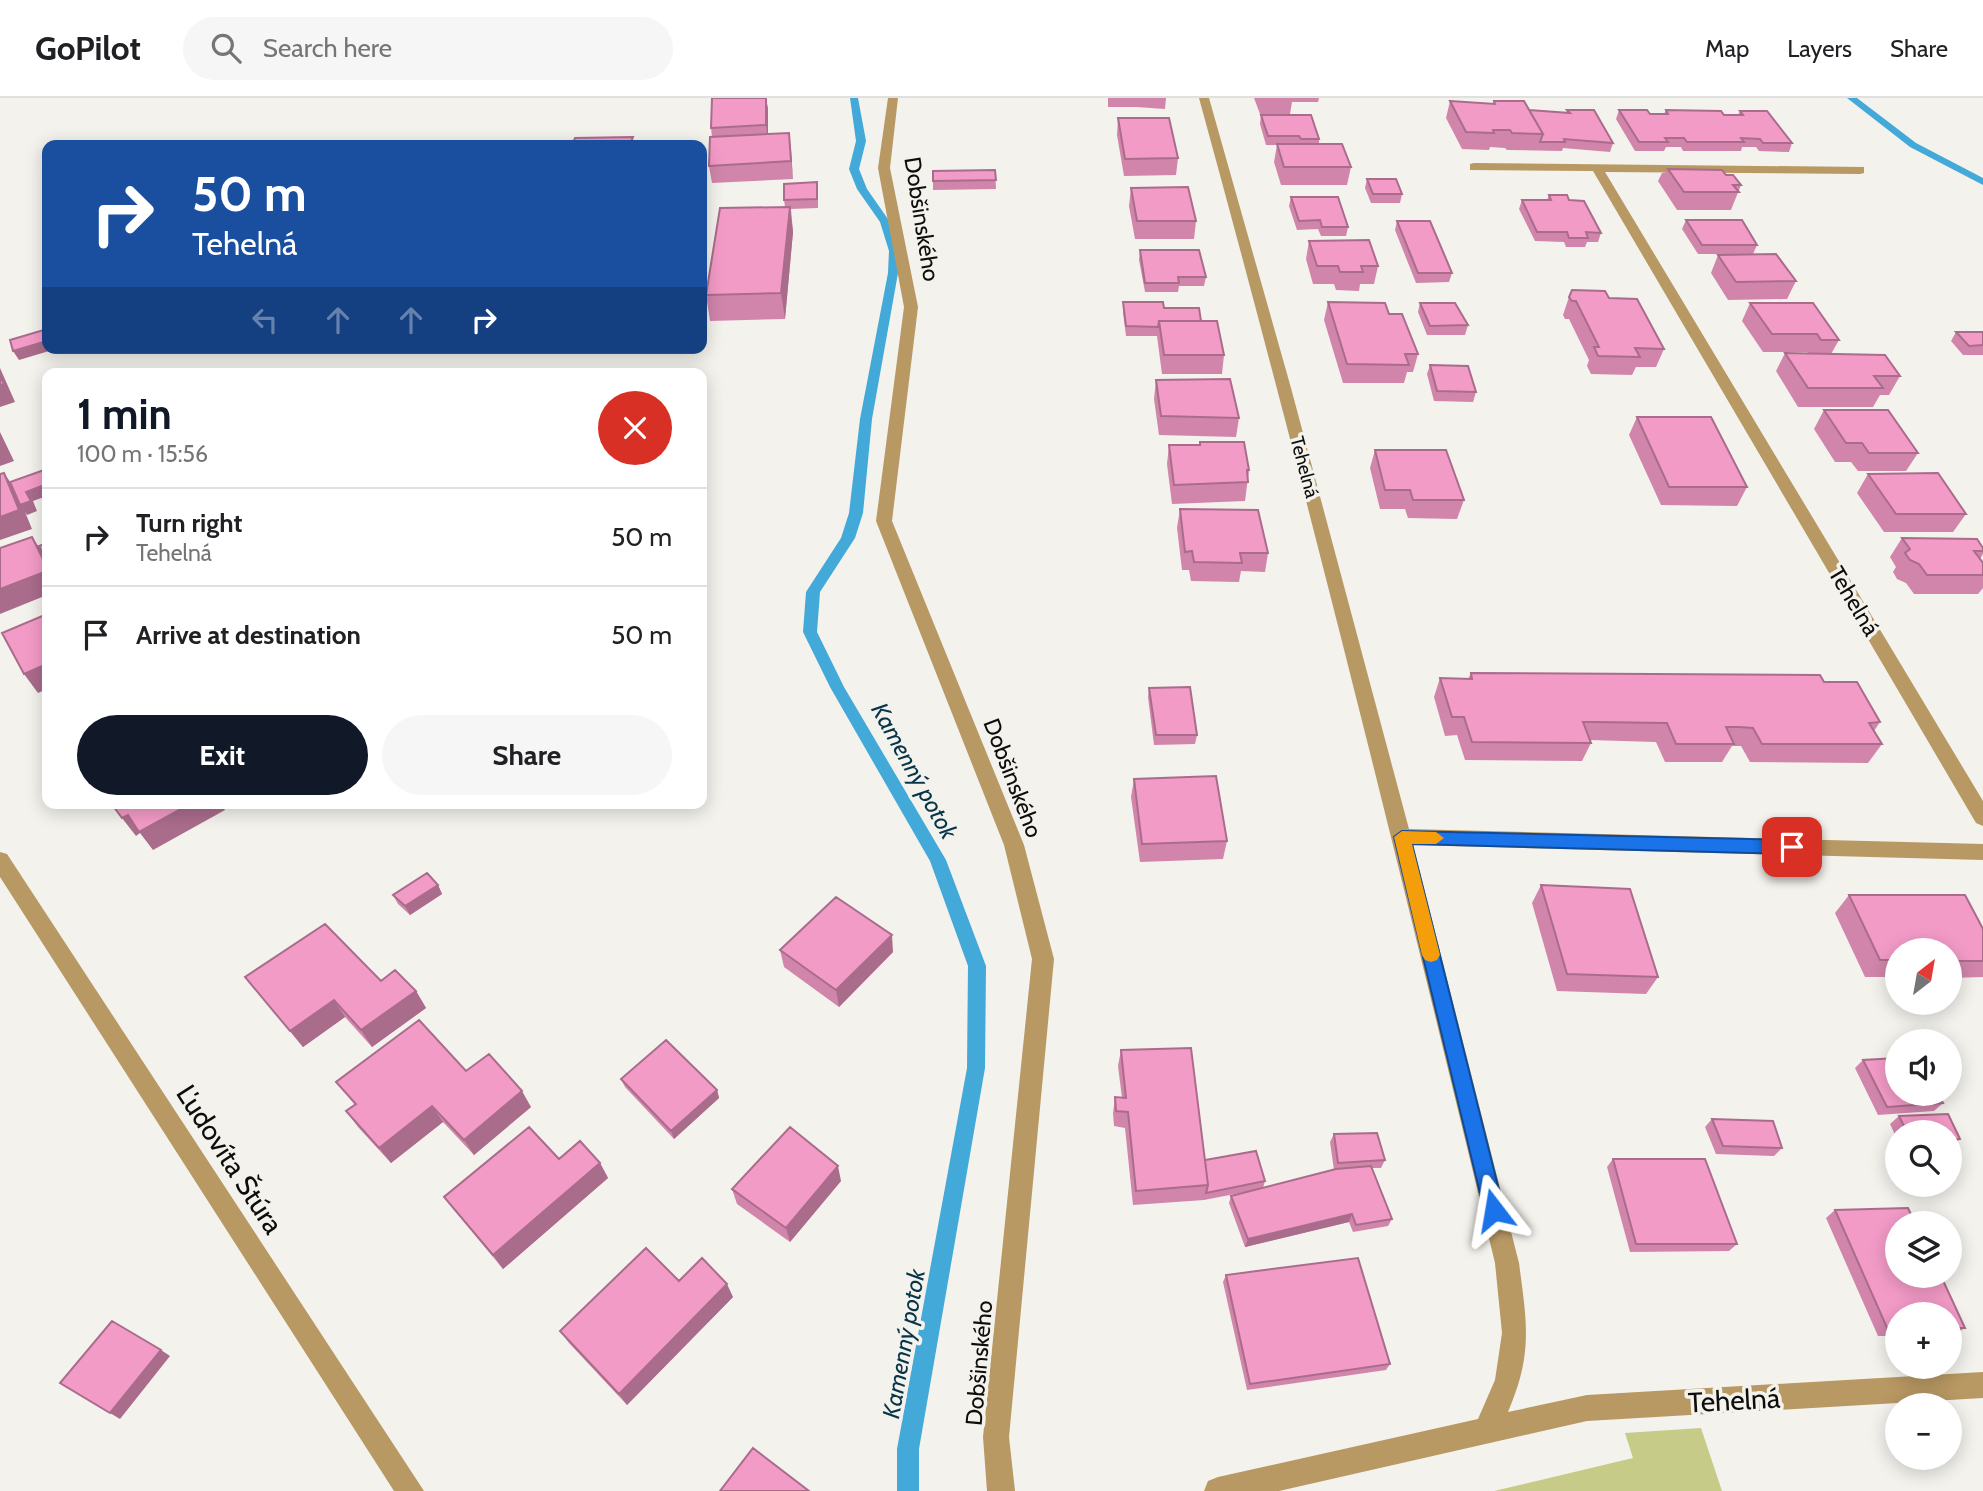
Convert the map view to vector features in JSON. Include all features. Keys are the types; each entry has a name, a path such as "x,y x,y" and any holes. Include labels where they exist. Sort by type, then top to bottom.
{"street":[{"name":"Dobšinského","path":"893,98 884,168 911,307 884,520 1014,845 1042,959 996,1437 1001,1491"},
{"name":"Tehelná","path":"1204,98 1262,305 1402,837 1507,1263 1515,1333 1508,1381 1487,1429"},
{"path":"1474,167 1860,170"},
{"name":"Tehelná","path":"1597,168 1983,818"},
{"path":"1402,837 1983,852"},
{"name":"Ľudovíta Štúra","path":"0,860 410,1491"},
{"name":"Tehelná","path":"1218,1491 1587,1408 1983,1385"}],"green space":[{"path":"1701,1428 1722,1491 1494,1491 1633,1458 1625,1433"}],"building":[{"path":"712,98 766,98 766,125 711,128"},
{"path":"1450,101 1495,104 1494,101 1524,101 1543,134 1512,133 1510,130 1493,130 1494,133 1466,132"},
{"path":"1529,110 1570,113 1567,110 1594,110 1613,143 1564,139 1565,142 1540,142 1543,134"},
{"path":"1619,110 1647,110 1650,114 1668,114 1666,110 1721,111 1724,115 1743,115 1740,111 1767,111 1792,143 1763,143 1760,139 1741,138 1744,142 1687,142 1684,138 1665,138 1668,142 1639,142"},
{"path":"1261,115 1311,115 1319,139 1268,136"},
{"path":"1118,118 1169,118 1178,158 1125,159"},
{"path":"789,133 791,161 709,166 710,137"},
{"path":"633,137 632,140 574,140"},
{"path":"1277,144 1342,144 1351,167 1284,167"},
{"path":"1668,169 1722,170 1726,175 1733,175 1741,185 1733,185 1739,192 1684,192"},
{"path":"995,170 996,180 933,181 933,171"},
{"path":"1367,179 1396,179 1402,194 1373,194"},
{"path":"817,182 817,199 784,200 784,184"},
{"path":"1188,187 1196,221 1137,221 1131,188"},
{"path":"1549,195 1567,195 1569,200 1584,201 1601,233 1586,232 1588,238 1569,238 1567,232 1537,232 1522,200 1551,200"},
{"path":"1291,197 1338,197 1348,227 1322,227 1320,220 1299,221"},
{"path":"790,207 781,293 707,295 720,208"},
{"path":"1686,220 1742,220 1757,245 1702,245"},
{"path":"1397,221 1430,221 1452,273 1418,273"},
{"path":"1369,240 1378,266 1361,266 1363,272 1340,272 1338,266 1317,266 1309,241"},
{"path":"1140,250 1199,250 1206,277 1178,277 1179,283 1145,283"},
{"path":"1776,254 1796,281 1736,282 1718,255"},
{"path":"1572,290 1605,291 1609,298 1637,299 1664,349 1635,348 1640,357 1598,356 1594,347 1599,347 1576,301 1569,297"},
{"path":"1123,302 1163,302 1164,308 1199,308 1201,321 1159,321 1158,327 1126,326"},
{"path":"1328,302 1385,303 1389,314 1402,314 1418,354 1405,354 1409,365 1347,364"},
{"path":"1420,303 1455,303 1468,325 1430,326"},
{"path":"1750,303 1813,303 1839,340 1821,340 1817,334 1772,334"},
{"path":"1159,321 1217,321 1224,355 1164,355"},
{"path":"42,330 42,342 13,351 10,340"},
{"path":"1956,332 1983,332 1983,345 1969,346"},
{"path":"1785,353 1885,355 1900,376 1874,376 1883,388 1808,388"},
{"path":"1430,365 1468,366 1476,392 1437,391"},
{"path":"1230,379 1239,418 1161,416 1156,380"},
{"path":"1824,410 1888,410 1918,453 1869,453 1862,443 1846,443"},
{"path":"1637,417 1711,417 1747,487 1669,487"},
{"path":"1200,442 1244,442 1249,470 1248,482 1174,485 1169,445 1200,445"},
{"path":"1375,450 1446,450 1464,500 1413,500 1410,490 1385,490"},
{"path":"42,471 42,486 26,492 31,501 20,505 10,482"},
{"path":"4,473 19,510 0,517 0,474"},
{"path":"1938,473 1966,514 1896,514 1868,474"},
{"path":"1180,509 1258,510 1268,553 1240,553 1242,563 1194,562 1192,551 1185,552"},
{"path":"32,537 42,557 42,573 0,589 0,548"},
{"path":"1902,538 1977,539 1983,551 1974,551 1983,563 1983,575 1927,575 1919,564 1910,560 1905,553 1910,549"},
{"path":"42,616 42,666 24,674 2,633"},
{"path":"1471,673 1820,675 1824,682 1857,682 1880,722 1869,723 1882,744 1762,744 1753,728 1726,727 1734,744 1676,744 1667,723 1595,722 1583,722 1591,743 1472,742 1464,717 1452,717 1440,678 1472,679"},
{"path":"1190,687 1197,735 1156,735 1149,688"},
{"path":"1216,776 1227,841 1142,844 1134,779"},
{"path":"115,809 181,809 139,832 128,815 122,818"},
{"path":"427,873 438,885 405,906 393,895"},
{"path":"1541,885 1630,889 1658,977 1567,974"},
{"path":"1849,895 1965,895 1983,929 1983,961 1962,961 1962,938 1885,938 1885,960 1880,960"},
{"path":"836,897 892,935 836,990 780,950"},
{"path":"325,924 381,981 395,970 416,991 361,1030 334,1000 290,1031 245,977"},
{"path":"419,1020 466,1071 489,1054 522,1091 464,1140 432,1106 379,1148 346,1111 356,1104 336,1082"},
{"path":"666,1040 717,1090 671,1131 621,1079"},
{"path":"1191,1048 1208,1185 1136,1191 1128,1112 1116,1111 1115,1097 1126,1098 1121,1050"},
{"path":"1885,1059 1885,1103 1863,1060"},
{"path":"1948,1114 1951,1120 1901,1120 1899,1116"},
{"path":"1712,1119 1773,1121 1782,1148 1723,1146"},
{"path":"529,1127 559,1159 580,1141 600,1163 493,1255 444,1197"},
{"path":"790,1127 838,1166 786,1228 732,1189"},
{"path":"1377,1133 1385,1160 1338,1163 1334,1134"},
{"path":"1256,1151 1265,1181 1206,1193 1208,1185 1205,1160"},
{"path":"1613,1159 1705,1159 1737,1244 1636,1244"},
{"path":"1371,1166 1392,1219 1356,1225 1352,1214 1248,1239 1231,1196 1336,1169"},
{"path":"1908,1208 1909,1211 1885,1211 1885,1288 1947,1288 1953,1302 1885,1302 1885,1323 1835,1210"},
{"path":"646,1248 679,1281 702,1258 727,1284 619,1394 560,1331"},
{"path":"1358,1258 1390,1364 1250,1384 1226,1275"},
{"path":"112,1321 161,1350 110,1413 60,1383"},
{"path":"753,1448 809,1491 720,1491"}],"waterway":[{"name":"Kamenný potok","path":"854,98 861,141 854,169 862,189 885,222 894,251 893,273 866,419 856,513 848,538 813,592 810,632 837,687 938,860 977,966 976,1068 908,1449 908,1491"},
{"path":"1851,98 1913,145 1983,182"}],"slow traffic":[{"path":"1431,955 1402,837 1436,838"}],"route":[{"path":"1494,1210 1402,837 1792,847"}]}
